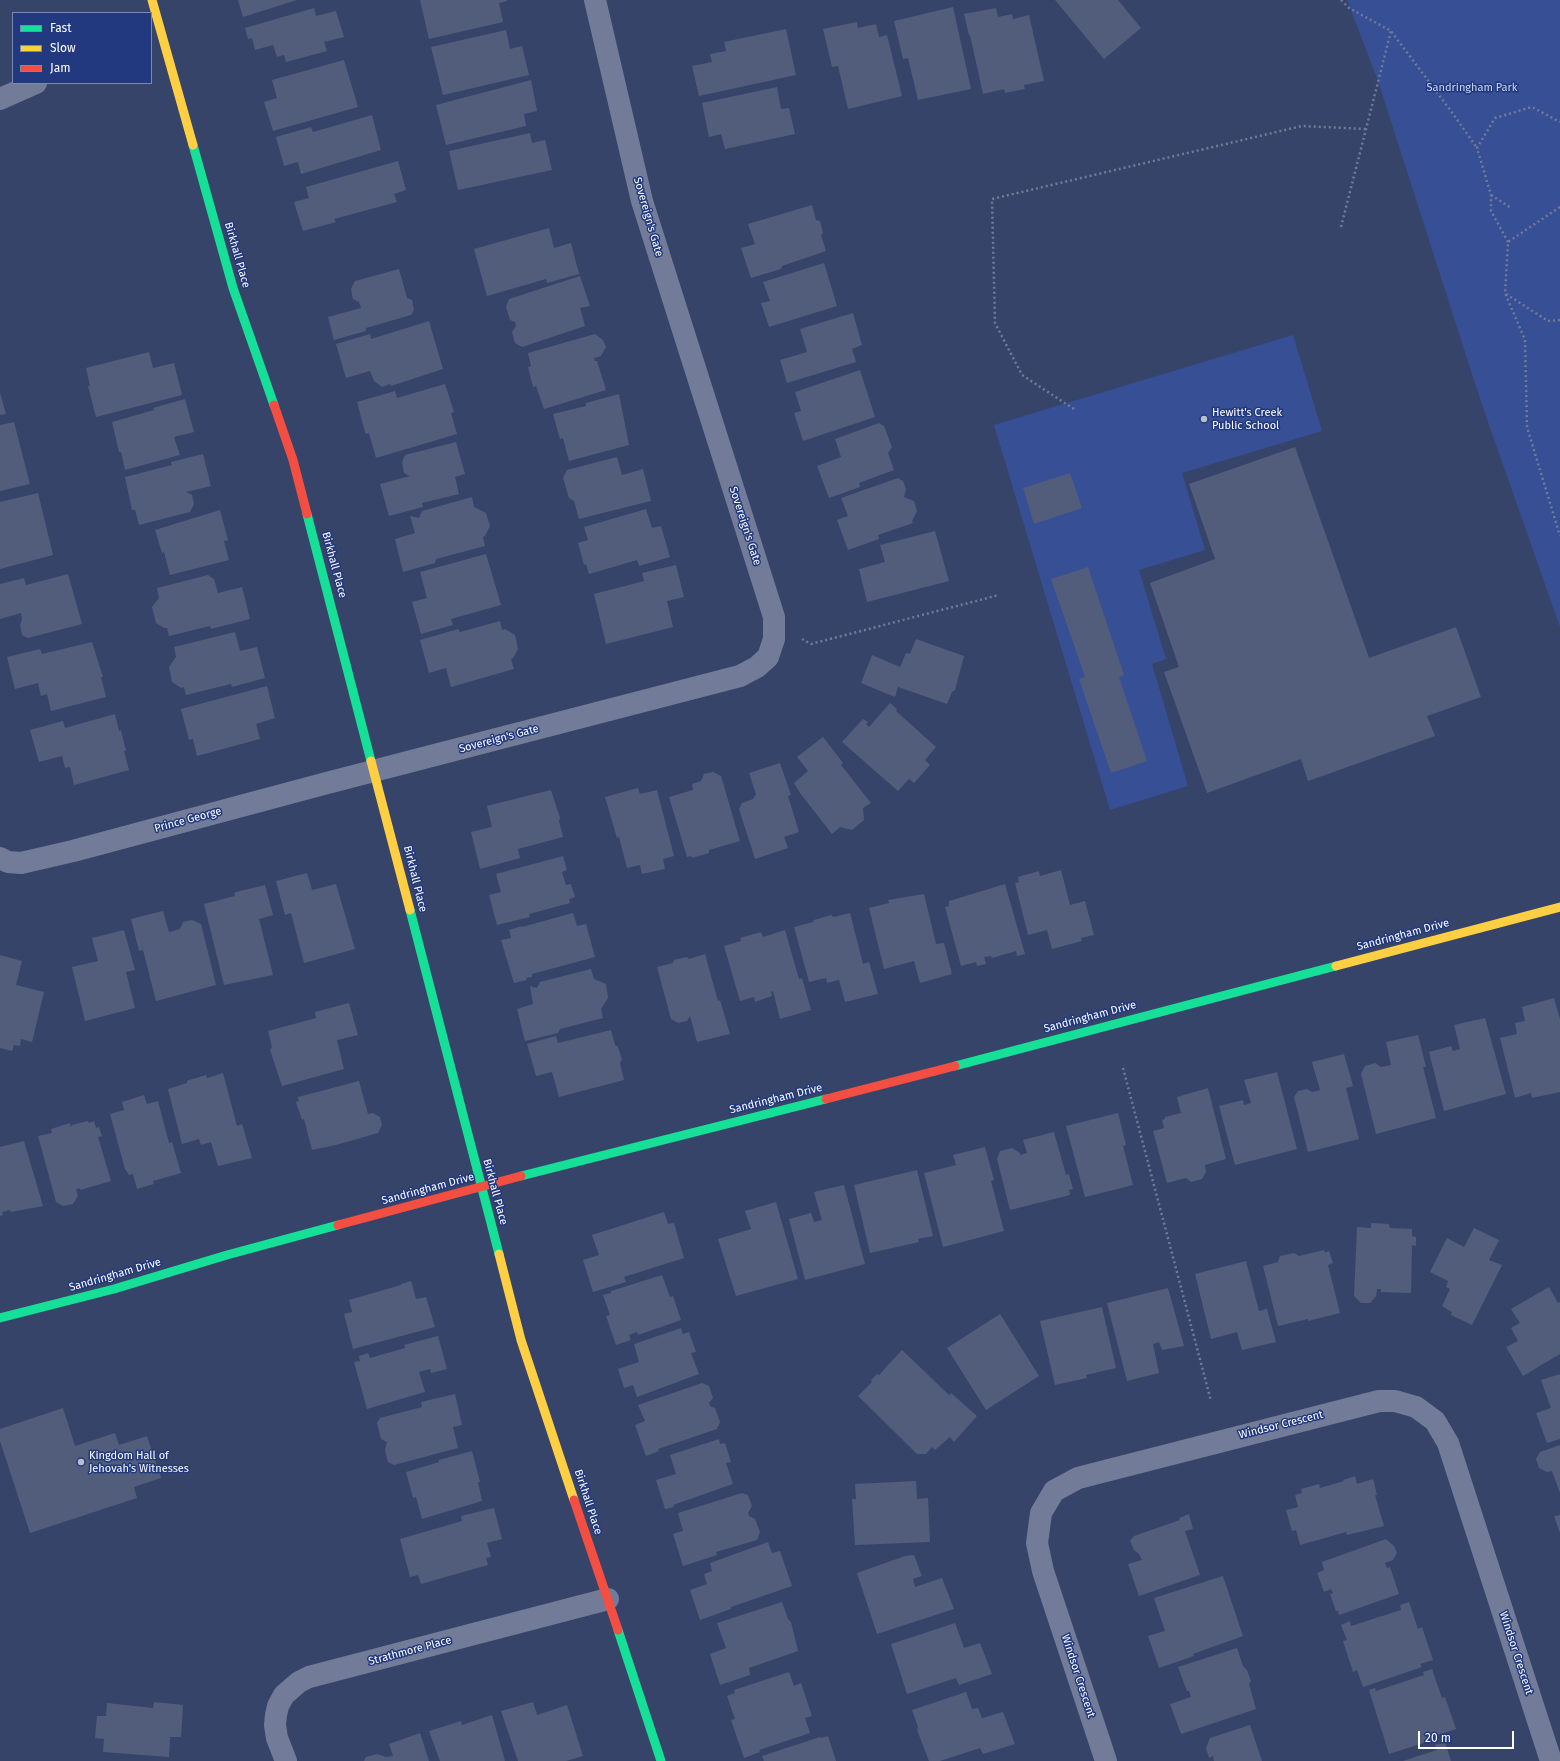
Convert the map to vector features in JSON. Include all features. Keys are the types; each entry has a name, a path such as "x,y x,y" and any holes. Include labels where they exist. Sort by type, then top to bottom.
{"street":[{"name":"Birkhall Place","path":"152,0 158,47 233,288 293,460 376,771 521,1340 661,1761"},
{"name":"Sovereign's Gate","path":"376,771 742,676 757,667 768,657 774,638 775,622 642,201 595,0"},
{"path":"0,99 34,84"},
{"name":"Prince George","path":"0,858 8,862 21,863 376,771"},
{"name":"Sandringham Drive","path":"0,1318 114,1289 227,1255 481,1187 884,1084 1560,907"},
{"name":"Windsor Crescent","path":"1106,1761 1043,1571 1037,1543 1040,1513 1054,1491 1078,1478 1379,1401 1395,1401 1416,1407 1435,1420 1448,1443 1551,1761"},
{"name":"Strathmore Place","path":"286,1761 275,1730 276,1715 278,1706 284,1695 299,1682 317,1675 608,1599"}],"path":[{"path":"1341,0 1349,8 1391,31 1452,111 1477,148 1491,195 1491,211 1508,242 1505,294 1525,340 1527,427 1560,536"},
{"path":"1341,228 1391,31"},
{"path":"1477,148 1495,118 1532,107 1560,122"},
{"path":"1074,409 1022,375 995,323 992,199 1302,126 1366,129"},
{"path":"1491,195 1511,208"},
{"path":"1508,242 1560,207"},
{"path":"1505,294 1548,322 1560,320"},
{"path":"775,622 811,644 999,595"},
{"path":"1123,1068 1212,1401"}],"green space":[{"name":"Sandringham Park","path":"1347,0 1560,0 1560,627 1481,402 1378,81"},
{"path":"1293,335 1322,431 1182,473 1205,550 1139,570 1166,659 1152,664 1188,786 1110,810 994,425"}],"building":[{"path":"238,0 297,0 243,17"},
{"path":"420,0 507,1 499,3 503,22 429,39"},
{"path":"1055,0 1118,0 1141,28 1104,59"},
{"path":"953,7 971,89 918,100 908,58 903,59 894,21"},
{"path":"314,8 316,16 336,11 344,37 324,42 327,51 286,62 284,55 277,57 273,45 255,50 252,38 248,39 245,28"},
{"path":"996,8 998,17 1012,14 1013,19 1029,15 1044,81 1024,85 1025,89 1005,93 1004,89 983,94 964,14"},
{"path":"857,22 858,28 876,24 879,37 887,35 902,96 848,109 838,66 832,67 823,29"},
{"path":"786,29 796,75 699,96 692,66 712,62 710,54 726,51 724,42"},
{"path":"506,30 510,49 522,46 529,75 443,95 431,47"},
{"path":"344,60 358,107 273,131 264,102 277,98 272,80"},
{"path":"531,80 537,111 524,114 526,126 446,145 436,105"},
{"path":"777,87 781,109 789,108 795,134 725,149 721,134 709,137 702,103"},
{"path":"372,115 381,150 301,174 298,162 284,166 276,137 311,127 313,132"},
{"path":"530,133 532,143 545,140 552,170 458,190 449,151"},
{"path":"398,161 406,190 394,194 397,202 334,219 336,222 303,231 294,202 309,198 306,187"},
{"path":"812,205 816,220 820,221 823,233 821,235 826,251 782,266 781,269 751,278 741,248 755,244 748,224"},
{"path":"549,228 554,248 571,243 579,274 547,283 546,279 487,296 474,249"},
{"path":"824,263 837,306 769,327 761,303 770,301 763,282"},
{"path":"399,269 407,298 412,300 414,310 411,315 366,328 366,331 334,340 328,317 361,308 359,302 353,299 351,289 355,281"},
{"path":"580,276 590,306 580,308 585,326 522,347 515,343 512,332 516,326 515,322 510,320 506,307 509,299"},
{"path":"853,313 862,345 852,349 856,362 787,383 780,360 807,352 800,329"},
{"path":"429,321 443,369 391,386 390,384 382,387 374,381 370,371 346,378 336,344 370,334 371,339"},
{"path":"595,334 603,340 606,347 601,356 594,358 595,361 597,361 606,390 544,409 536,386 533,387 528,367 531,366 528,353"},
{"path":"149,352 153,368 174,363 182,395 96,417 88,386 90,386 86,368"},
{"path":"860,370 875,417 803,441 794,413 801,411 795,392"},
{"path":"445,384 454,412 451,413 457,434 376,458 369,433 366,434 365,432 357,402 395,391 397,398"},
{"path":"0,393 6,414 0,415"},
{"path":"619,394 629,445 569,461 563,438 560,439 553,414 586,406 586,403"},
{"path":"185,399 194,432 174,437 180,455 125,470 112,422"},
{"path":"14,422 30,484 0,491 0,425"},
{"path":"879,423 884,426 892,447 888,453 894,470 859,483 860,487 829,498 817,466 841,457 835,439"},
{"path":"456,442 465,474 455,477 459,494 422,503 423,507 389,516 380,484 410,476 404,473 402,462 405,455"},
{"path":"1295,447 1369,658 1456,627 1481,697 1427,716 1435,736 1308,781 1301,759 1207,793 1164,672 1179,667 1150,583 1215,559 1189,484"},
{"path":"203,454 211,486 186,492 192,495 194,504 190,512 139,525 135,510 132,510 125,477 172,465 171,462"},
{"path":"617,457 622,475 643,469 651,501 579,519 574,501 569,498 563,478 567,470"},
{"path":"1070,473 1082,508 1034,524 1023,488"},
{"path":"898,478 903,481 906,489 904,497 914,501 917,511 912,521 913,523 878,535 879,539 848,550 837,520 848,516 841,498"},
{"path":"38,493 53,555 0,569 0,502"},
{"path":"472,497 474,507 486,513 490,526 483,537 485,546 436,559 435,563 403,572 395,539 415,533 410,516 419,518 422,511"},
{"path":"646,509 652,528 661,526 670,557 639,566 637,560 589,574 586,564 584,565 578,543 588,540 584,527"},
{"path":"220,510 228,540 224,541 229,560 170,575 164,552 162,553 155,530"},
{"path":"935,531 949,581 867,602 859,569 885,562 880,545"},
{"path":"486,554 501,605 451,619 453,625 421,634 412,602 427,598 420,572"},
{"path":"676,565 684,597 667,601 673,627 606,644 594,594 644,581 642,573"},
{"path":"1088,567 1124,675 1119,677 1147,761 1111,773 1079,679 1085,677 1051,579"},
{"path":"68,574 82,624 28,638 22,635 20,625 22,619 21,613 0,619 0,584 24,578 26,585"},
{"path":"208,575 214,579 218,593 242,587 250,619 211,629 210,626 169,636 167,628 164,628 156,623 152,607 159,598 157,588"},
{"path":"500,621 502,630 505,629 515,635 518,649 511,659 514,669 451,687 446,668 429,673 420,640 458,629 460,632"},
{"path":"235,632 240,651 257,647 265,678 232,687 231,684 186,695 184,687 181,688 172,682 169,667 176,657 174,647"},
{"path":"916,639 964,656 955,690 952,692 947,704 898,687 895,697 861,683 872,655 900,667 906,653 910,654"},
{"path":"92,642 103,677 101,677 106,697 51,711 47,694 41,696 38,683 15,689 7,657 40,649 42,654"},
{"path":"267,686 275,718 256,724 260,739 197,756 193,739 189,740 181,709"},
{"path":"890,703 897,709 896,711 936,747 925,760 930,765 914,783 909,779 898,791 842,742 863,719 868,722 866,724 869,727"},
{"path":"115,714 119,731 121,730 129,770 74,785 70,767 65,768 62,756 39,762 30,730 63,721 65,728"},
{"path":"823,737 843,763 841,765 871,803 863,808 864,820 852,830 840,827 832,834 794,783 808,771 797,757"},
{"path":"780,763 791,795 788,796 799,832 784,837 788,848 755,859 739,809 742,803 753,799 756,794 749,773"},
{"path":"713,772 721,776 740,841 709,850 709,853 692,858 691,856 687,857 669,797 693,790 692,784 701,781 704,774"},
{"path":"638,788 640,794 657,790 674,856 663,859 665,869 642,874 640,865 627,868 619,837 617,838 605,797"},
{"path":"551,790 560,818 559,821 563,837 518,849 520,858 480,869 471,832 492,827 487,806"},
{"path":"563,856 567,870 562,872 566,885 571,884 575,897 569,899 570,903 529,914 530,917 497,925 489,895 501,892 496,874"},
{"path":"1061,870 1070,905 1085,901 1094,935 1081,938 1082,941 1052,949 1047,930 1028,935 1015,883 1019,882 1018,877 1039,871 1040,876"},
{"path":"307,873 312,890 336,884 355,949 304,963 291,913 285,915 276,881"},
{"path":"1005,884 1025,954 1017,956 1016,951 992,958 991,956 984,957 986,964 977,966 976,962 961,966 945,907 949,906 949,901"},
{"path":"265,885 273,915 259,919 273,975 224,985 204,904 235,896 234,893 236,892"},
{"path":"924,894 936,944 944,943 952,974 920,983 914,961 884,969 869,908 889,903 888,900"},
{"path":"163,911 169,932 180,929 183,922 192,920 201,924 216,985 156,1001 143,950 139,951 131,919"},
{"path":"573,913 577,926 586,924 595,957 532,974 532,977 526,978 527,980 514,983 501,940 511,938 509,930"},
{"path":"850,913 863,964 869,962 878,994 845,1002 839,980 827,983 826,978 809,982 794,927 831,915 834,917"},
{"path":"124,930 135,970 126,972 135,1008 85,1021 72,967 98,961 92,938"},
{"path":"785,930 799,979 802,978 811,1010 780,1019 773,991 771,992 772,996 755,1002 754,997 740,1001 724,946 741,941 740,938 761,932 763,937"},
{"path":"705,954 718,1001 720,1000 730,1034 697,1042 690,1016 687,1021 678,1023 671,1019 657,967 673,963 674,960 687,957 689,959"},
{"path":"0,955 22,961 16,985 44,992 32,1042 21,1039 20,1046 14,1045 12,1051 0,1048"},
{"path":"591,969 594,979 606,984 608,998 601,1009 603,1018 560,1029 558,1033 525,1041 517,1009 533,1004 530,986 537,988 540,982"},
{"path":"1554,998 1560,1019 1560,1092 1532,1098 1531,1093 1515,1098 1500,1038 1517,1034 1515,1023 1525,1021 1522,1007"},
{"path":"349,1003 358,1035 337,1040 344,1069 282,1086 270,1050 272,1047 268,1031 316,1018 315,1012"},
{"path":"1485,1018 1506,1094 1444,1111 1429,1052 1451,1046 1453,1051 1460,1049 1454,1025"},
{"path":"611,1030 615,1045 618,1047 622,1059 620,1063 624,1080 559,1097 552,1072 536,1076 527,1044 556,1036 558,1043"},
{"path":"1418,1035 1426,1067 1423,1067 1436,1118 1376,1134 1361,1074 1365,1066 1375,1063 1381,1067 1391,1065 1386,1042"},
{"path":"1344,1054 1353,1086 1346,1088 1359,1139 1308,1152 1294,1097 1298,1091 1307,1089 1312,1092 1320,1090 1312,1062"},
{"path":"1277,1072 1297,1149 1235,1165 1219,1106 1243,1100 1244,1105 1251,1103 1244,1080"},
{"path":"223,1073 237,1126 242,1124 252,1158 218,1166 211,1142 201,1145 199,1139 182,1144 168,1089 206,1075 207,1078"},
{"path":"359,1081 368,1114 373,1113 380,1117 382,1125 378,1133 312,1150 304,1119 302,1120 296,1102 299,1101 298,1097"},
{"path":"1208,1088 1226,1159 1205,1165 1206,1172 1202,1179 1191,1182 1186,1178 1167,1183 1153,1131 1164,1128 1162,1120 1165,1119 1165,1117 1181,1113 1177,1097"},
{"path":"144,1095 147,1104 158,1101 169,1143 172,1142 181,1173 153,1181 154,1184 137,1189 133,1174 129,1175 125,1169 110,1114 124,1110 122,1102"},
{"path":"1118,1113 1126,1145 1123,1146 1133,1185 1085,1197 1066,1126"},
{"path":"88,1121 89,1123 94,1121 96,1128 99,1127 102,1136 98,1137 111,1181 80,1190 80,1188 76,1189 78,1196 73,1204 63,1206 56,1202 38,1136 52,1133 51,1129 70,1123 71,1127 72,1125"},
{"path":"1054,1132 1066,1175 1069,1174 1073,1189 1069,1190 1070,1195 1010,1210 997,1159 1000,1151 1012,1148 1020,1153 1020,1155 1027,1153 1023,1140"},
{"path":"24,1141 43,1206 11,1212 10,1210 2,1212 3,1215 0,1216 0,1147"},
{"path":"985,1147 994,1180 991,1181 1004,1231 943,1247 924,1173 956,1165 953,1155"},
{"path":"917,1170 933,1236 918,1239 919,1242 870,1253 854,1185"},
{"path":"844,1185 865,1264 805,1280 789,1219 811,1213 814,1222 822,1220 814,1192"},
{"path":"776,1202 798,1279 736,1296 718,1239 751,1229 745,1211"},
{"path":"664,1212 668,1224 674,1223 684,1258 624,1277 626,1282 593,1292 583,1260 599,1255 592,1235"},
{"path":"1371,1223 1389,1224 1390,1228 1412,1229 1412,1236 1416,1237 1416,1246 1412,1245 1411,1293 1381,1292 1381,1289 1377,1289 1376,1296 1370,1303 1361,1303 1354,1296 1357,1227 1371,1228"},
{"path":"1474,1228 1499,1240 1489,1260 1502,1265 1472,1325 1451,1315 1452,1312 1442,1306 1450,1289 1446,1287 1448,1281 1430,1272 1447,1238 1464,1247"},
{"path":"1324,1250 1325,1253 1329,1251 1333,1263 1328,1265 1340,1313 1308,1321 1308,1319 1278,1326 1263,1266 1278,1262 1280,1256 1294,1253 1299,1256"},
{"path":"1246,1261 1259,1311 1267,1309 1276,1342 1242,1350 1237,1332 1211,1339 1195,1274"},
{"path":"662,1275 670,1297 673,1296 681,1320 638,1335 637,1332 629,1335 631,1340 616,1345 606,1316 610,1315 603,1295 611,1293 611,1291"},
{"path":"411,1281 416,1299 426,1297 435,1327 353,1349 344,1314 352,1312 349,1300"},
{"path":"1549,1287 1558,1303 1560,1302 1560,1354 1523,1376 1506,1347 1518,1341 1511,1328 1520,1323 1511,1309"},
{"path":"1168,1288 1184,1346 1162,1350 1159,1342 1153,1344 1159,1373 1127,1381 1107,1303"},
{"path":"1102,1307 1116,1368 1086,1375 1087,1378 1055,1385 1040,1321"},
{"path":"1000,1314 1039,1376 986,1410 947,1348"},
{"path":"681,1328 683,1334 689,1332 696,1352 691,1353 699,1374 637,1397 633,1385 624,1388 618,1369 639,1362 634,1344"},
{"path":"438,1336 447,1369 431,1373 430,1369 419,1372 425,1392 367,1409 354,1362 360,1361 359,1356 368,1353 370,1358 405,1348 404,1345"},
{"path":"902,1350 947,1393 950,1395 951,1393 977,1416 954,1442 950,1437 935,1450 932,1447 926,1454 917,1454 858,1396 872,1382 871,1380 877,1374 879,1375"},
{"path":"1560,1374 1560,1439 1547,1443 1536,1413 1551,1408 1541,1380"},
{"path":"702,1383 709,1386 713,1398 709,1403 710,1406 715,1408 720,1422 717,1429 658,1449 659,1451 646,1456 635,1425 645,1421 638,1405"},
{"path":"455,1394 462,1425 453,1427 458,1448 394,1465 388,1462 385,1450 387,1442 381,1439 377,1423 380,1418 422,1407 421,1402"},
{"name":"Kingdom Hall of Jehovah's Witnesses","path":"63,1408 75,1446 115,1433 119,1445 147,1436 161,1478 134,1487 137,1498 30,1533 0,1441 0,1429"},
{"path":"719,1439 720,1444 725,1443 731,1462 726,1463 733,1484 673,1505 674,1507 665,1509 656,1480 676,1474 670,1455"},
{"path":"1560,1445 1560,1493 1552,1471 1547,1472 1539,1468 1536,1459 1540,1452"},
{"path":"472,1451 480,1482 478,1482 482,1501 422,1519 416,1497 413,1498 406,1472 439,1462 439,1460"},
{"path":"1355,1476 1357,1484 1373,1479 1377,1495 1375,1495 1384,1526 1347,1535 1346,1532 1300,1545 1296,1530 1292,1531 1286,1510 1298,1507 1295,1495 1302,1493 1301,1489 1319,1484 1320,1488"},
{"path":"916,1481 917,1499 928,1498 930,1542 855,1545 852,1499 856,1499 855,1484"},
{"path":"742,1493 748,1495 752,1506 748,1513 749,1516 755,1519 760,1532 757,1540 716,1552 717,1555 683,1566 673,1534 683,1531 678,1513"},
{"path":"494,1508 502,1539 487,1543 491,1557 486,1558 488,1565 421,1584 418,1575 410,1577 400,1539 462,1521 461,1516"},
{"path":"1189,1514 1193,1529 1185,1531 1200,1575 1139,1596 1128,1564 1142,1560 1139,1554 1134,1550 1130,1541 1134,1536 1180,1520 1179,1518"},
{"path":"1560,1515 1560,1533 1554,1516"},
{"path":"1386,1539 1394,1546 1397,1553 1393,1560 1385,1563 1387,1568 1390,1567 1399,1594 1339,1615 1330,1594 1333,1593 1331,1589 1324,1592 1317,1573 1324,1570 1322,1562"},
{"path":"768,1542 772,1553 780,1551 792,1586 731,1607 731,1609 700,1620 690,1590 707,1584 704,1574 712,1571 710,1563"},
{"path":"914,1555 922,1576 913,1579 915,1587 942,1578 954,1609 877,1634 857,1573 905,1556"},
{"path":"1223,1576 1243,1636 1193,1654 1194,1656 1159,1668 1148,1636 1165,1631 1154,1598"},
{"path":"782,1602 788,1619 791,1622 798,1651 749,1668 750,1675 720,1685 710,1654 726,1648 717,1623"},
{"path":"1409,1602 1418,1629 1422,1627 1433,1660 1420,1664 1422,1667 1363,1687 1357,1670 1353,1672 1343,1641 1347,1640 1341,1625 1350,1621 1351,1626 1401,1610 1400,1605"},
{"path":"955,1623 964,1648 980,1643 992,1674 959,1685 956,1678 907,1694 891,1644"},
{"path":"1237,1648 1243,1666 1247,1670 1251,1681 1249,1684 1256,1709 1181,1734 1170,1704 1191,1697 1189,1691 1187,1691 1178,1667"},
{"path":"1432,1669 1442,1698 1445,1697 1456,1729 1435,1736 1436,1739 1389,1754 1369,1690 1375,1688 1376,1691 1424,1675 1423,1672"},
{"path":"789,1672 794,1686 801,1683 812,1716 805,1718 810,1733 759,1750 760,1752 744,1758 731,1720 735,1719 727,1696 735,1693 734,1690"},
{"path":"966,1692 972,1709 978,1708 982,1718 1003,1712 1015,1744 983,1754 980,1748 940,1761 929,1761 917,1730 918,1727 912,1710"},
{"path":"154,1702 183,1705 181,1737 170,1737 169,1757 103,1752 104,1739 95,1738 97,1716 106,1716 107,1703 153,1708"},
{"path":"533,1702 537,1715 567,1705 583,1756 566,1761 518,1761 501,1711"},
{"path":"492,1715 505,1761 440,1761 429,1731 461,1721 462,1725"},
{"path":"1250,1725 1262,1761 1214,1761 1213,1756 1209,1758 1206,1748 1210,1738"},
{"path":"420,1733 429,1761 364,1761 366,1757 377,1754 386,1757 393,1756 389,1744"},
{"path":"828,1736 836,1761 764,1761 762,1756 820,1737"},
{"path":"1445,1742 1451,1761 1403,1761 1437,1750 1435,1745"}],"traffic: fast":[{"path":"193,145 233,288 274,405"},
{"path":"307,514 371,761"},
{"path":"410,910 499,1254"},
{"path":"955,1066 1336,966"},
{"path":"521,1176 826,1099"},
{"path":"0,1318 114,1289 227,1255 338,1225"},
{"path":"618,1630 661,1761"}],"traffic: slow":[{"path":"152,0 193,145"},
{"path":"371,761 410,910"},
{"path":"1336,966 1560,907"},
{"path":"499,1254 521,1340 574,1500"}],"traffic: jam":[{"path":"274,405 293,460 307,514"},
{"path":"826,1099 955,1066"},
{"path":"338,1225 521,1176"},
{"path":"574,1500 618,1630"}],"place":[{"name":"Hewitt's Creek Public School","path":"1204,419"},
{"name":"Kingdom Hall of Jehovah's Witnesses","path":"81,1462"}]}
